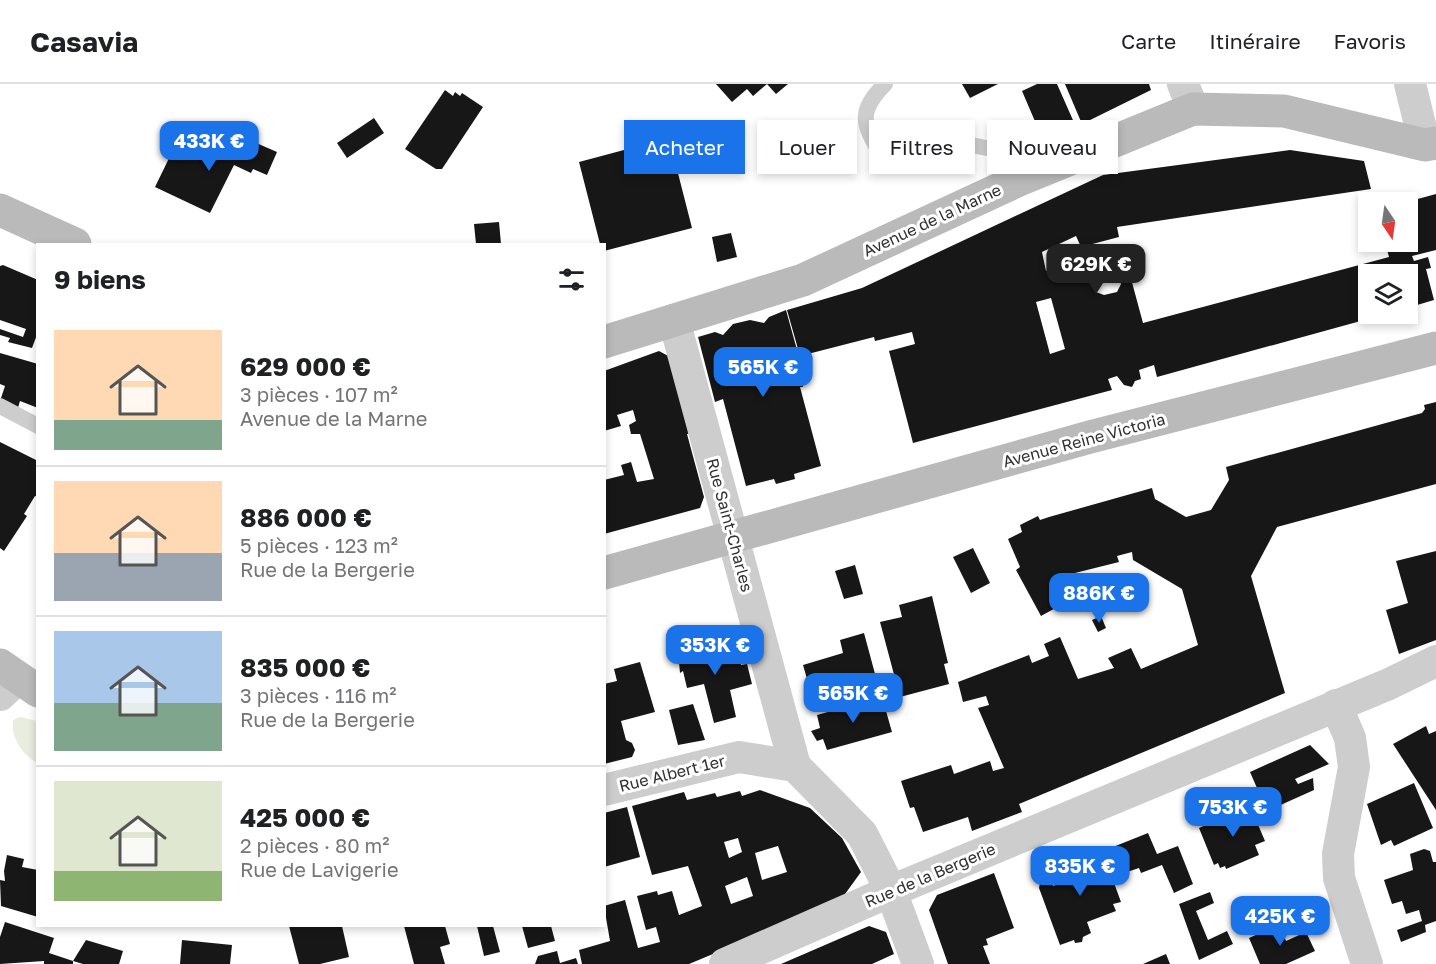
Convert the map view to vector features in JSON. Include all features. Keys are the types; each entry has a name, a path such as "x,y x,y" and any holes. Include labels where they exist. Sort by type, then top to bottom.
{"main road":[{"name":"Avenue de la Marne","path":"606,341 802,280 1019,180 1188,96 1284,111 1431,144"},
{"path":"0,210 73,243"},
{"name":"Avenue Reine Victoria","path":"606,572 1090,437 1436,348"}],"street":[{"path":"1410,84 1431,144"},
{"name":"Rue Saint-Charles","path":"674,320 795,766"},
{"name":"Rue de la Bergerie","path":"725,964 891,891 1436,661"},
{"path":"1336,705 1350,738 1354,767 1338,854 1339,878 1367,964"},
{"name":"Rue Albert 1er","path":"606,790 739,757 795,766"},
{"path":"795,766 862,834 891,891 918,964"}],"lane":[{"path":"885,84 868,101 865,127 881,155 911,160 962,143 992,149 1019,180"},
{"path":"0,406 36,425"}],"shaded area":[{"path":"20,717 36,721 36,762 19,745 14,733 13,720"}],"building":[{"path":"716,84 767,84 753,96 747,89 732,102"},
{"path":"767,84 788,84 776,94"},
{"path":"962,84 998,84 970,98"},
{"path":"1037,84 1057,84 1073,120 1034,120 1022,91"},
{"path":"1065,84 1149,84 1151,90 1090,120 1080,120"},
{"path":"445,90 453,96 455,92 460,96 462,93 483,107 442,169 436,169 405,149"},
{"path":"374,118 384,133 347,158 337,143"},
{"path":"247,139 277,152 267,175 253,169 251,173 234,165 210,213 155,187 174,148 183,153 192,151 198,141 237,158"},
{"path":"624,150 624,174 678,174 692,228 606,250 606,243 600,243 579,162"},
{"path":"1290,150 1364,161 1371,189 1117,227 1119,237 1081,247 1076,236 1042,252 1046,271 1123,249 1143,323 1358,265 1358,322 1157,377 1154,365 1139,370 1141,379 1135,381 1132,387 1124,385 1117,376 1108,379 1112,390 913,443 889,351 915,344 912,332 875,341 874,337 800,356 787,310 862,288 1103,175","holes":["1115,262 1121,284 1117,292 1104,295 1096,292 1089,270","1051,298 1065,349 1050,354 1036,302"]},
{"path":"1436,194 1436,250 1412,256 1414,261 1428,257 1431,268 1426,269 1434,300 1418,305 1418,264 1363,264 1389,257 1388,252 1418,252 1418,199"},
{"path":"499,222 501,243 476,243 474,224"},
{"path":"731,233 737,257 717,262 712,237"},
{"path":"3,265 36,279 36,337 32,348 8,342 10,338 0,335 0,329 23,337 26,329 0,320 0,266"},
{"path":"786,310 805,379 801,380 803,387 800,387 821,466 794,474 795,479 776,484 774,479 746,486 723,399 715,402 698,337 715,332 723,335 733,324 750,320 764,323 769,317"},
{"path":"659,351 672,358 692,433 687,434 704,497 700,508 606,533 606,480 624,475 621,465 631,462 637,482 654,479 640,434 631,434 629,425 636,421 633,410 617,415 621,426 606,430 606,370"},
{"path":"0,353 36,363 36,407 20,401 17,411 0,401 5,386 0,384"},
{"path":"1436,402 1436,484 1277,527 1251,576 1285,693 1019,804 1022,812 972,831 968,817 923,832 914,807 910,808 901,781 951,765 954,774 990,761 993,771 1004,768 978,708 989,705 986,696 963,702 958,682 1029,655 1032,663 1049,656 1044,644 1060,637 1078,679 1114,668 1108,658 1131,648 1141,669 1198,645 1182,589 1133,560 1132,552 1117,556 1119,562 1067,575 1051,584 1061,605 1041,616 1016,570 1020,567 1008,539 1022,532 1020,525 1038,516 1040,520 1152,488 1155,499 1186,517 1211,510 1229,480 1226,467 1422,413 1425,409 1424,405"},
{"path":"0,442 36,460 36,496 24,514 27,516 4,551 0,548"},
{"path":"973,548 990,583 971,593 953,557"},
{"path":"1436,551 1436,640 1399,654 1386,610 1408,603 1396,561"},
{"path":"855,565 863,594 844,599 835,571"},
{"path":"932,596 948,663 944,664 949,684 900,697 880,622 902,617 899,605"},
{"path":"1101,616 1106,628 1098,632 1092,620"},
{"path":"864,633 878,685 814,703 803,665 843,653 840,640"},
{"path":"721,641 725,656 738,654 741,665 747,664 752,684 730,690 736,717 714,723 704,684 687,688 683,671 680,673 678,652"},
{"path":"640,662 655,712 621,721 626,740 632,743 635,750 632,757 606,764 606,684 617,681 614,669"},
{"path":"882,697 892,732 827,750 823,739 817,741 811,731 820,728 817,715"},
{"path":"693,704 705,740 678,745 669,710"},
{"path":"1426,726 1429,734 1436,731 1436,810 1393,744"},
{"path":"1310,745 1329,764 1295,779 1298,784 1313,778 1314,790 1267,811 1250,772"},
{"path":"1414,783 1433,828 1394,846 1391,840 1381,845 1367,804"},
{"path":"760,790 810,808 842,838 861,872 840,901 689,964 582,964 579,950 610,941 606,905 625,900 638,948 660,942 656,927 646,930 637,896 657,891 658,895 672,891 679,915 702,906 688,866 652,875 632,806 684,792 687,800 715,793 717,797 740,791 742,796","holes":["738,838 742,852 729,858 724,842","778,846 787,872 762,880 755,853","747,877 753,896 731,904 725,886"]},
{"path":"1250,806 1265,841 1255,845 1259,855 1226,869 1225,866 1220,868 1218,863 1214,865 1199,828"},
{"path":"627,807 640,857 606,866 606,812"},
{"path":"1148,833 1157,854 1178,846 1193,884 1174,893 1162,865 1141,873 1139,868 1124,873 1113,847"},
{"path":"1424,849 1430,851 1433,862 1436,862 1436,921 1425,925 1426,932 1401,942 1397,930 1422,921 1419,910 1406,914 1402,901 1392,904 1384,880 1413,870 1410,854"},
{"path":"1102,850 1121,902 1113,904 1116,911 1087,922 1091,933 1083,937 1082,942 1075,943 1074,940 1060,945 1039,888 1040,883 1050,879 1053,886 1064,882 1059,867"},
{"path":"7,855 24,859 22,867 36,870 36,916 1,906 0,880 5,881"},
{"path":"994,873 1014,928 986,939 988,945 983,946 990,964 948,964 929,910 937,895"},
{"path":"1210,892 1214,903 1196,911 1208,940 1227,931 1233,944 1199,960 1179,904"},
{"path":"5,922 54,938 49,953 73,961 73,964 44,964 44,961 0,964 0,937"},
{"path":"1279,925 1286,941 1306,932 1315,951 1286,964 1260,964 1249,938"},
{"path":"869,926 886,932 894,954 872,964 781,964"},
{"path":"289,927 342,927 349,957 320,964 299,964"},
{"path":"404,927 445,927 450,944 440,947 445,964 414,964"},
{"path":"477,927 493,927 500,952 484,956"},
{"path":"522,927 551,927 555,941 528,948"},
{"path":"86,940 123,951 119,964 83,964 73,961"},
{"path":"182,940 232,945 230,964 180,964"},
{"path":"557,951 560,963 576,958 578,964 535,964 538,956"},
{"path":"1166,954 1170,964 1143,964"}]}
